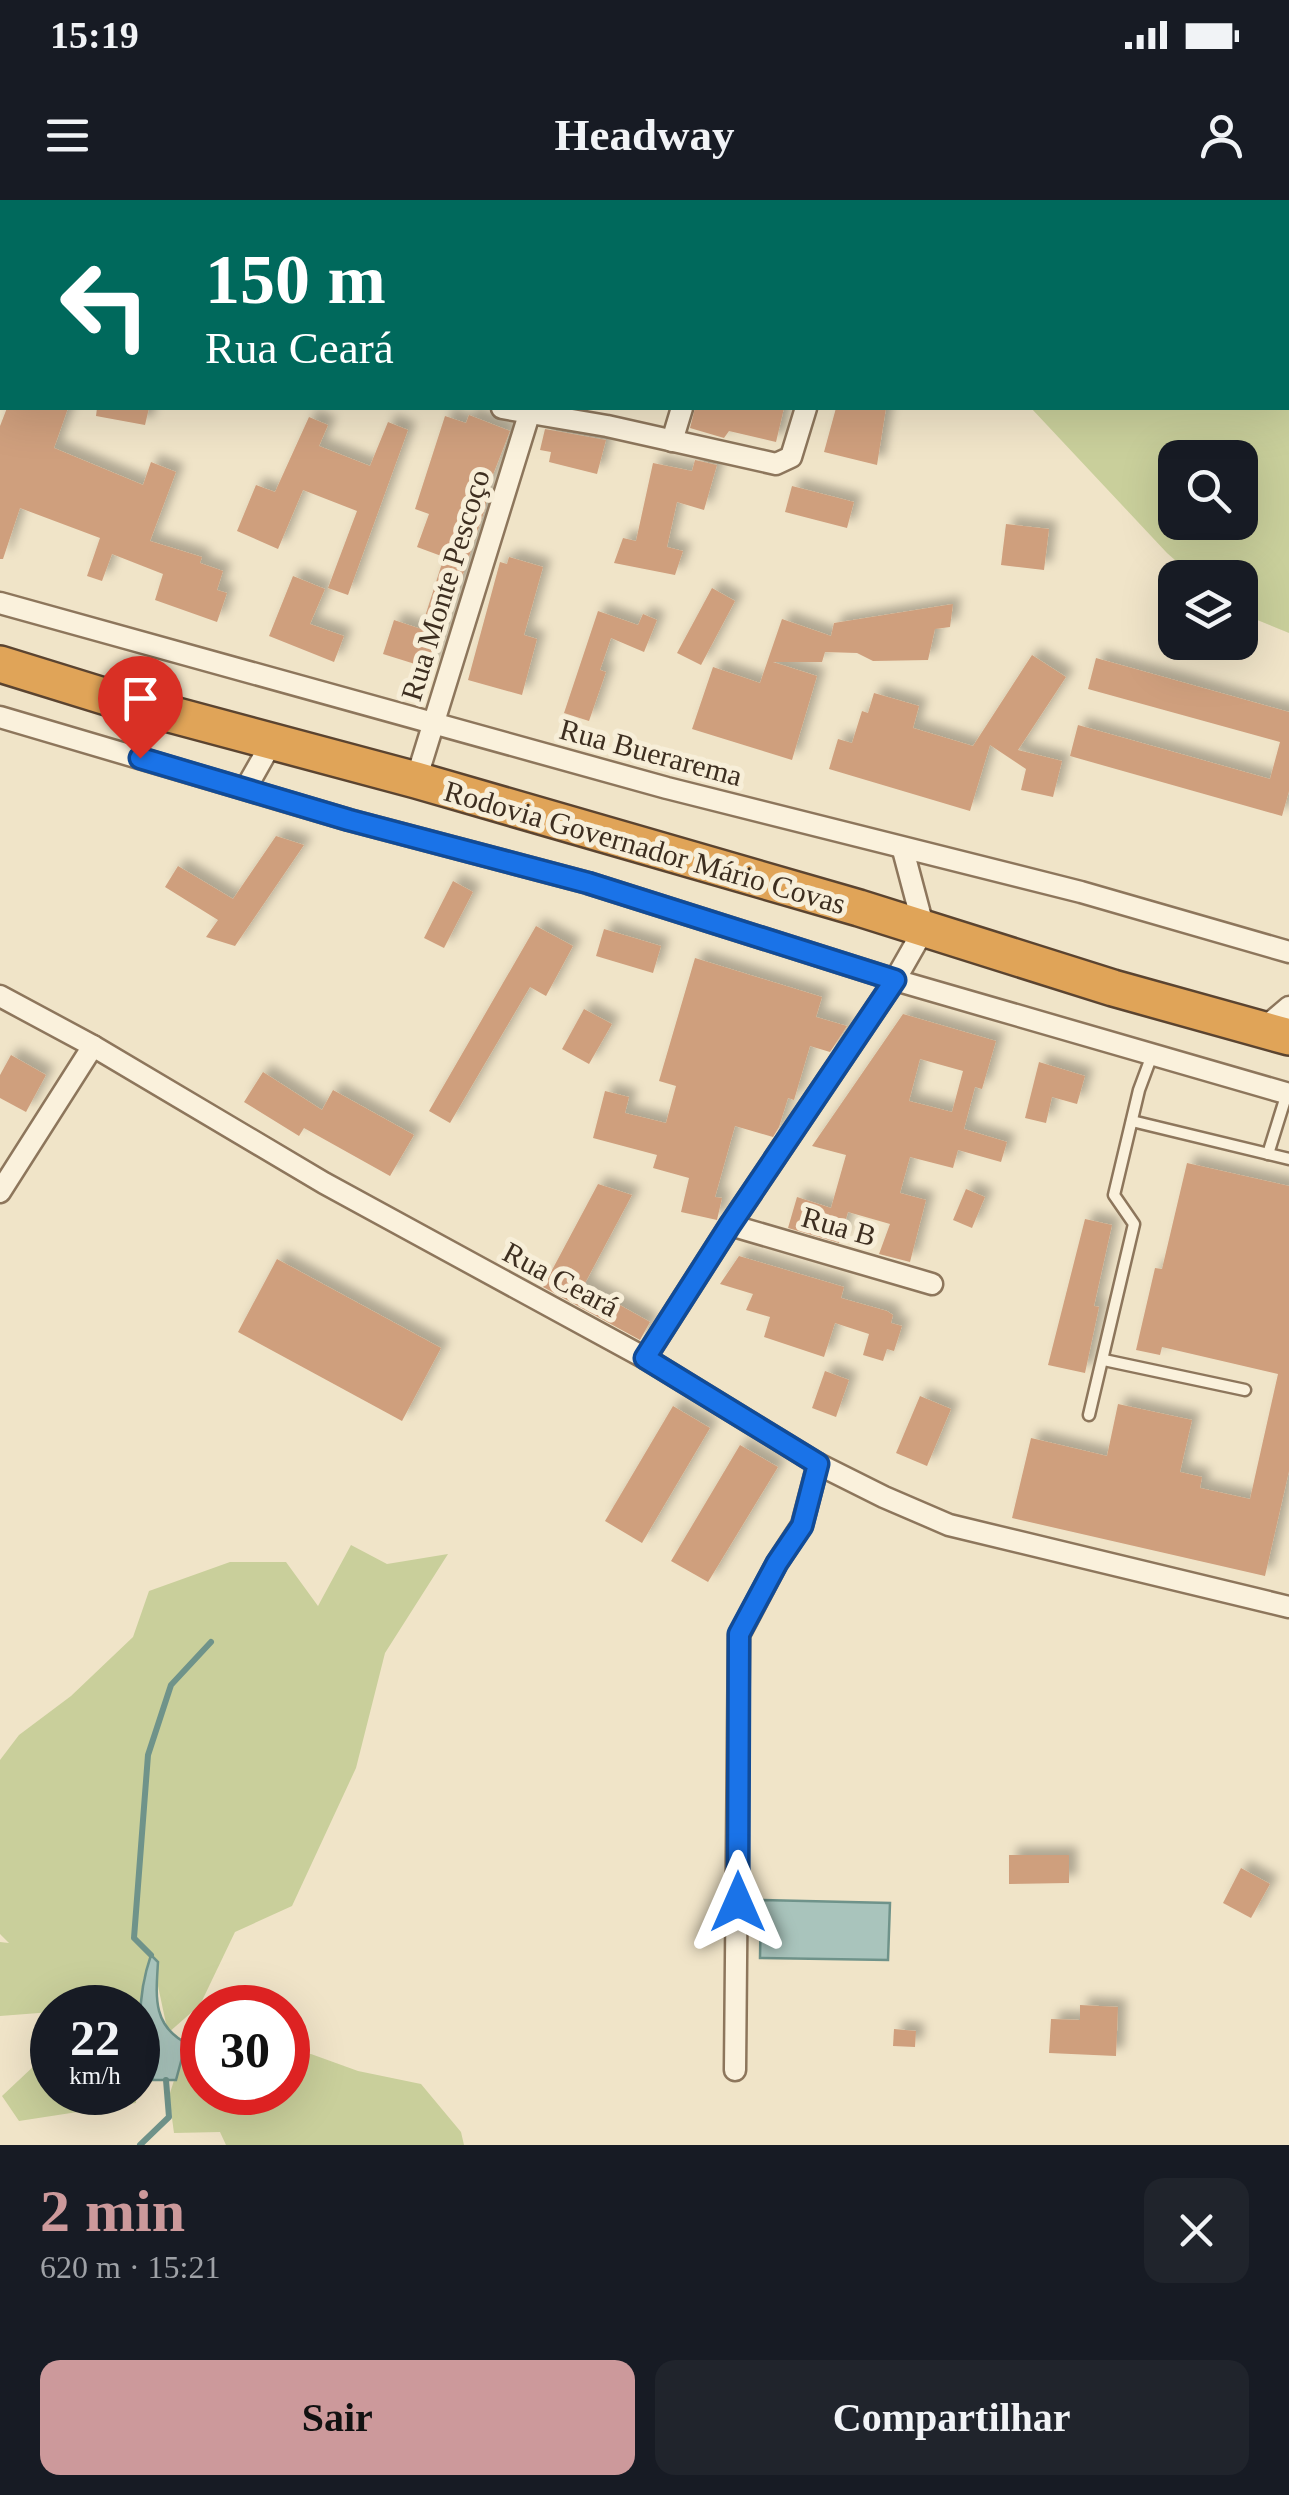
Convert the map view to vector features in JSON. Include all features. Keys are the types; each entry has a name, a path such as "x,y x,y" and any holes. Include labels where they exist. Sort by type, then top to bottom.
{"highway":[{"name":"Rodovia Governador Mário Covas","path":"0,664 416,780 1113,988 1280,1025"}],"street":[{"path":"531,410 776,464 791,457 805,410"},
{"name":"Rua Monte Pescoço","path":"416,780 531,410"},
{"path":"672,441 681,410"},
{"name":"Rua Buerarema","path":"0,604 902,850 1081,892 1289,952"},
{"path":"0,718 349,820 588,883 895,980 1288,1093"},
{"path":"246,788 272,742"},
{"path":"645,1358 895,980 924,929 902,850"},
{"name":"Rua Ceará","path":"0,996 93,1046 324,1183 645,1358 818,1464 949,1526 1289,1607"},
{"path":"0,1192 93,1046"},
{"name":"Rua B","path":"730,1225 932,1284"},
{"path":"735,2070 739,1634 802,1526 818,1464"}],"lane":[{"path":"1090,1415 1134,1224 1114,1195 1139,1090 1152,1055"},
{"path":"1268,1154 1288,1093"},
{"path":"1132,1121 1289,1159"},
{"path":"1104,1360 1245,1390"}],"green space":[{"path":"1033,410 1289,410 1289,633 1258,620 1258,560 1175,560"},
{"path":"351,1545 387,1564 448,1554 385,1653 356,1768 292,1906 235,1932 210,1985 180,1985 180,2022 168,2033 152,1958 143,1985 30,1985 30,2014 0,2016 0,1942 9,1943 0,1934 0,1760 19,1735 71,1696 133,1637 149,1591 230,1562 286,1562 318,1606"},
{"path":"311,2054 358,2071 421,2084 461,2132 464,2145 226,2145 220,2132 174,2133 169,2096 180,2062 180,2115 310,2115"},
{"path":"30,2070 30,2115 58,2115 19,2121 2,2096"}],"water":[{"path":"761,1900 890,1903 888,1960 760,1958"},
{"path":"151,1955 158,1962 157,1985 143,1985"},
{"path":"160,2013 167,2028 180,2039 176,2080 160,2080"}],"building":[{"path":"6,410 67,410 54,448 143,485 151,462 176,472 150,541 202,557 200,563 223,571 217,590 227,593 217,622 155,600 163,574 112,554 102,581 87,576 100,538 20,508 0,559 0,426"},
{"path":"97,410 149,410 145,425 96,416"},
{"path":"694,410 784,410 776,442 729,431 724,438 690,428"},
{"path":"835,410 886,410 877,465 824,452"},
{"path":"469,415 510,431 431,669 383,654 394,620 421,629 444,557 417,547 429,514 415,509 445,416 466,423"},
{"path":"309,417 328,425 319,446 370,466 388,422 408,430 348,595 328,588 357,511 303,490 278,549 237,531 256,485 275,492"},
{"path":"545,429 606,440 597,474 549,462 551,452 540,450"},
{"path":"695,460 717,465 704,510 677,502 667,547 683,551 675,575 614,563 623,538 636,541 653,463 692,471"},
{"path":"792,486 854,502 847,528 785,512"},
{"path":"1006,524 1049,529 1044,570 1001,565"},
{"path":"509,557 543,567 524,635 537,639 522,695 468,680 500,562 507,564"},
{"path":"293,576 325,589 310,624 344,636 334,662 269,636"},
{"path":"712,588 735,601 701,665 677,653"},
{"path":"953,604 950,627 935,629 928,660 873,661 857,653 825,652 822,662 773,662 817,676 792,760 692,729 713,667 760,683 782,619 831,636 834,623"},
{"path":"598,611 638,625 643,614 657,620 644,652 611,638 600,670 606,672 589,721 564,713"},
{"path":"1032,655 1066,677 1018,750 1062,761 1053,797 1021,790 1026,769 990,745 970,811 829,769 838,739 852,743 862,711 868,713 874,693 919,706 913,728 973,746"},
{"path":"1096,658 1289,712 1289,791 1282,816 1070,756 1078,725 1270,779 1280,742 1088,689"},
{"path":"276,836 304,845 235,946 206,937 218,920 165,887 178,866 233,899"},
{"path":"453,881 473,892 444,948 424,938"},
{"path":"536,926 573,946 546,996 530,987 450,1123 429,1111"},
{"path":"604,929 661,946 653,973 596,956"},
{"path":"695,958 822,997 816,1017 847,1026 830,1052 810,1046 794,1100 788,1098 773,1137 735,1126 715,1197 722,1198 717,1220 681,1212 689,1178 653,1168 657,1155 593,1138 605,1091 629,1097 625,1113 666,1123 676,1086 659,1081"},
{"path":"584,1009 612,1024 589,1064 562,1049"},
{"path":"903,1014 996,1041 982,1089 975,1087 964,1129 1007,1142 1001,1162 958,1150 953,1168 910,1157 900,1193 926,1200 910,1262 879,1254 890,1224 848,1212 839,1243 788,1228 797,1197 831,1208 846,1155 812,1146","holes":["920,1059 963,1071 952,1112 909,1101"]},
{"path":"11,1055 46,1075 26,1112 0,1098 0,1075"},
{"path":"1039,1062 1085,1076 1077,1104 1052,1097 1046,1123 1025,1118"},
{"path":"263,1072 322,1110 333,1090 414,1135 390,1176 304,1128 299,1136 244,1102"},
{"path":"1187,1163 1289,1186 1289,1471 1265,1576 1012,1518 1031,1438 1107,1456 1118,1404 1192,1420 1180,1472 1202,1477 1200,1488 1250,1499 1278,1374 1162,1347 1160,1355 1136,1350 1155,1268 1162,1269"},
{"path":"598,1184 632,1195 584,1285 650,1322 640,1340 543,1287"},
{"path":"966,1189 985,1197 972,1228 953,1220"},
{"path":"1085,1219 1112,1225 1094,1306 1099,1307 1085,1373 1048,1365"},
{"path":"739,1256 844,1287 841,1298 887,1311 893,1315 891,1323 902,1326 894,1351 887,1349 883,1361 863,1355 869,1334 835,1323 824,1357 764,1337 770,1317 746,1310 753,1294 720,1284"},
{"path":"277,1259 441,1348 402,1421 238,1332"},
{"path":"825,1371 849,1380 836,1417 812,1408"},
{"path":"920,1396 951,1409 927,1466 896,1453"},
{"path":"673,1406 710,1428 642,1543 605,1521"},
{"path":"740,1445 778,1467 708,1582 671,1561"},
{"path":"1009,1855 1069,1855 1069,1883 1009,1884"},
{"path":"1241,1868 1270,1884 1251,1918 1223,1903"},
{"path":"1080,2005 1118,2007 1116,2056 1049,2053 1051,2019 1080,2020"},
{"path":"894,2029 916,2031 915,2047 893,2046"}],"waterway":[{"path":"151,1955 134,1938 148,1755 171,1685 211,1642"},
{"path":"140,2145 169,2117 166,2080"}],"route":[{"path":"140,758 349,820 588,883 895,980 645,1358 818,1464 802,1526 739,1634 738,1902"}]}
